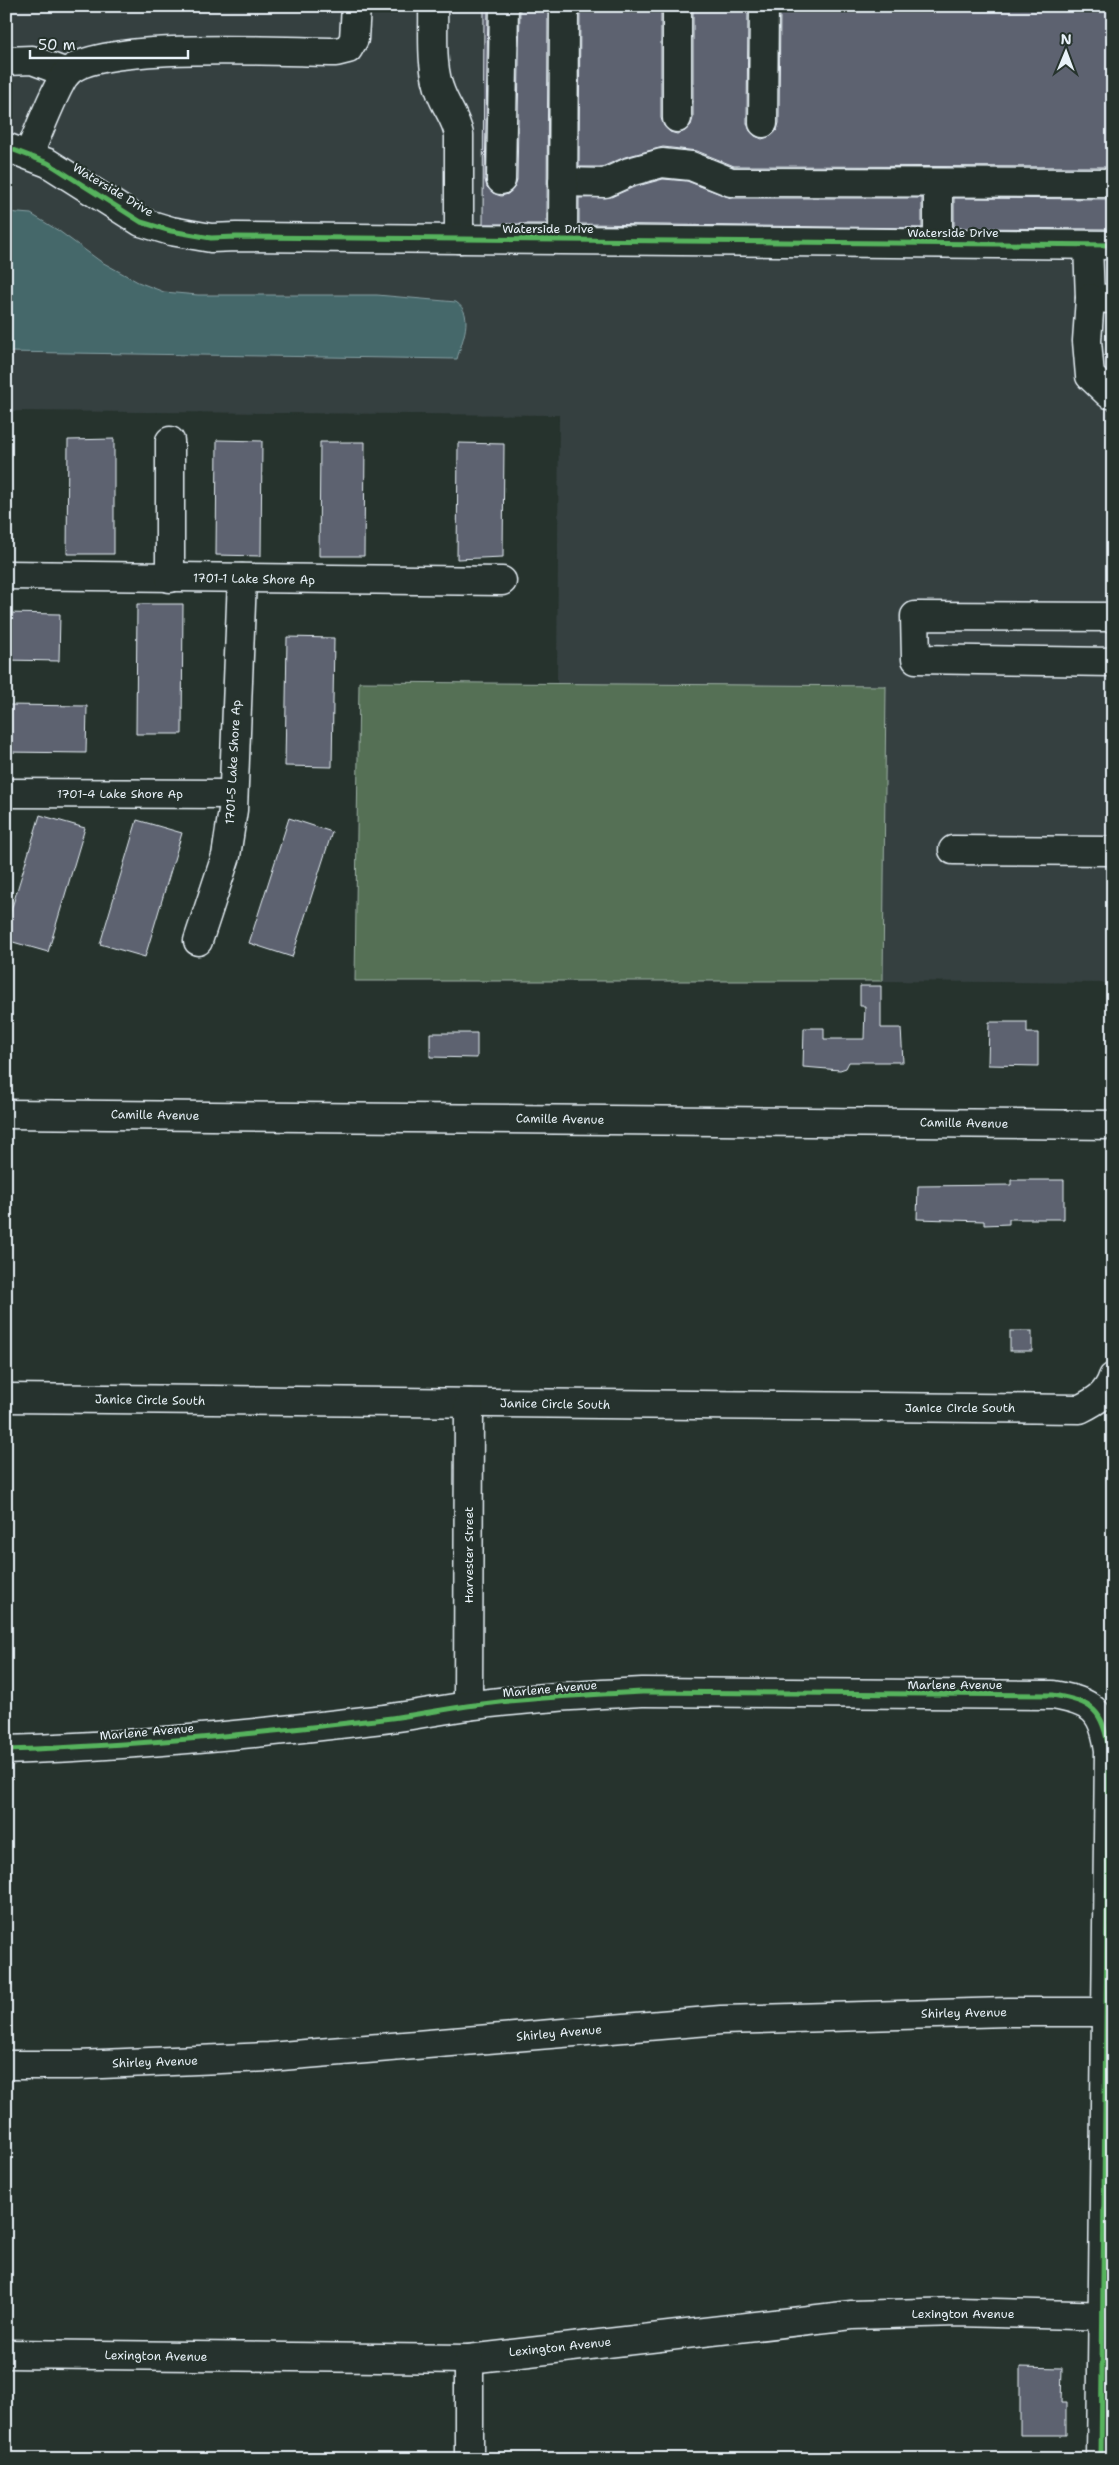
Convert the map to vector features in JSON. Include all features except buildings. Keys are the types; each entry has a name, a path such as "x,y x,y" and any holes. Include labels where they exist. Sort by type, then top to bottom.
{"street":[{"path":"18,151 67,73 82,62 116,55 168,51 342,51 348,49 354,39 356,6"},
{"path":"434,6 435,56 440,92 456,119 460,135 459,239"},
{"path":"501,180 504,6"},
{"path":"563,239 564,6"},
{"path":"677,6 677,118"},
{"path":"763,122 764,6"},
{"path":"6,61 32,60 67,73"},
{"name":"Waterside Drive","path":"18,151 48,163 141,222 171,232 211,238 563,239 1100,245"},
{"path":"563,182 605,183 629,172 662,163 691,166 731,182 1113,183"},
{"path":"938,183 938,244"},
{"path":"1100,245 1102,298 1087,341 1090,376 1109,394 1113,394"},
{"path":"170,441 170,578"},
{"name":"1701-1 Lake Shore Ap","path":"6,574 170,578 502,581"},
{"name":"1701-5 Lake Shore Ap","path":"198,941 226,856 233,810 242,578"},
{"path":"1113,617 915,616 916,659 1113,662"},
{"name":"1701-4 Lake Shore Ap","path":"6,793 233,794"},
{"path":"953,850 1113,852"},
{"name":"Camille Avenue","path":"6,1114 1113,1125"},
{"name":"Janice Circle South","path":"6,1398 1080,1409 1107,1388"},
{"name":"Harvester Street","path":"468,1706 469,1403"},
{"name":"Marlene Avenue","path":"6,1750 88,1747 248,1734 368,1721 468,1706 586,1694 644,1692 1053,1695 1074,1699 1094,1710 1105,1726 1109,1750 1110,2012"},
{"path":"1101,2459 1108,2315 1110,2012"},
{"name":"Shirley Avenue","path":"6,2066 269,2057 721,2020 1110,2012"},
{"name":"Lexington Avenue","path":"6,2354 469,2359 852,2315 958,2312 1108,2315"},
{"path":"469,2359 469,2459"}],"shaded area":[{"path":"6,6 484,6 483,227 1113,232 1113,983 883,981 886,686 557,684 559,415 6,411"}],"green space":[{"path":"359,682 886,686 883,981 355,981"}],"water":[{"path":"6,212 31,214 59,231 100,261 138,282 164,292 198,295 377,295 456,302 462,307 465,314 466,328 464,336 457,359 6,352"}],"cycle path":[{"path":"6,147 48,163 141,222 171,231 211,238 1113,245"},
{"path":"6,1750 96,1746 231,1735 378,1720 511,1701 644,1692 1053,1695 1087,1705 1099,1717 1107,1736 1109,1750 1101,2459"}]}
